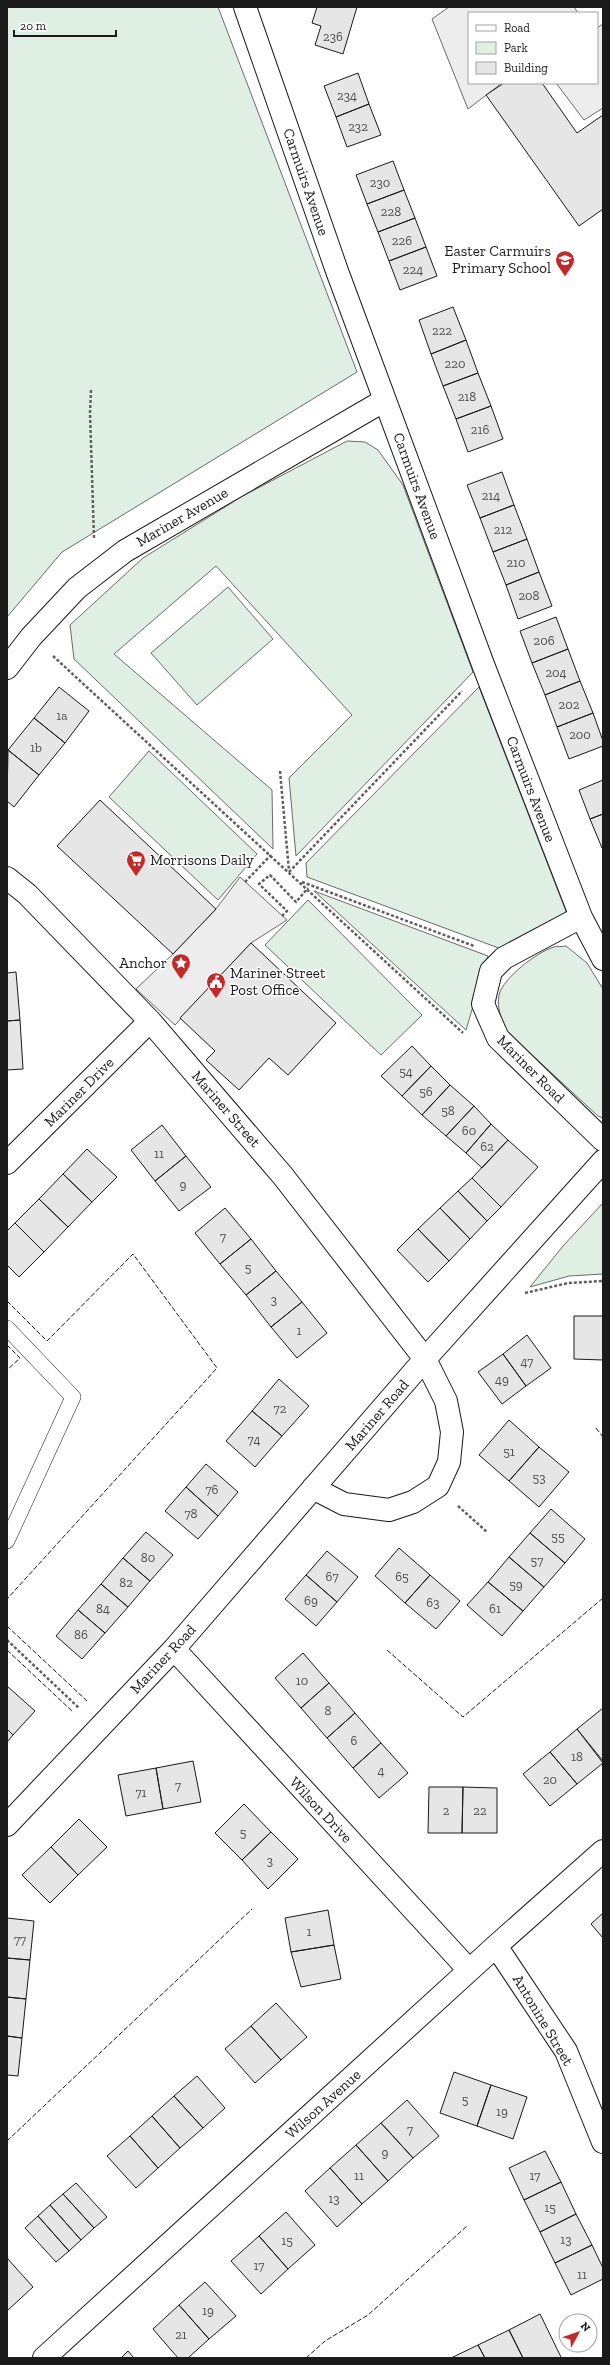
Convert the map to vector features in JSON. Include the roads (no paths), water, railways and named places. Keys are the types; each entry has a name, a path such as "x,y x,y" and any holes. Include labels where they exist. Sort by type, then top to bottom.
{"street":[{"name":"Carmuirs Avenue","path":"245,7 385,400 484,667 581,917 603,959"},
{"name":"Mariner Avenue","path":"7,668 32,637 77,588 125,551 385,400"},
{"name":"Mariner Street","path":"7,878 27,894 150,1021 283,1176 425,1359"},
{"name":"Mariner Road","path":"581,917 504,958 491,971 483,1004 498,1038 603,1140"},
{"name":"Mariner Drive","path":"7,1163 150,1021"},
{"name":"Mariner Road","path":"7,1825 174,1650 425,1359 603,1162"},
{"path":"313,1488 344,1504 389,1510 413,1502 438,1486 449,1462 452,1432 446,1401 425,1359"},
{"name":"Wilson Drive","path":"174,1650 469,1970"},
{"name":"Wilson Avenue","path":"44,2358 469,1970 603,1851"},
{"name":"Antonine Street","path":"496,1946 566,2051 603,2142"}],"lane":[{"path":"7,1328 73,1397 7,1541"}],"place":[{"name":"Easter Carmuirs Primary School","path":"565,277"},
{"name":"Morrisons Daily","path":"136,877"},
{"name":"Anchor","path":"181,980"},
{"name":"Mariner Street Post Office","path":"216,999"}]}
